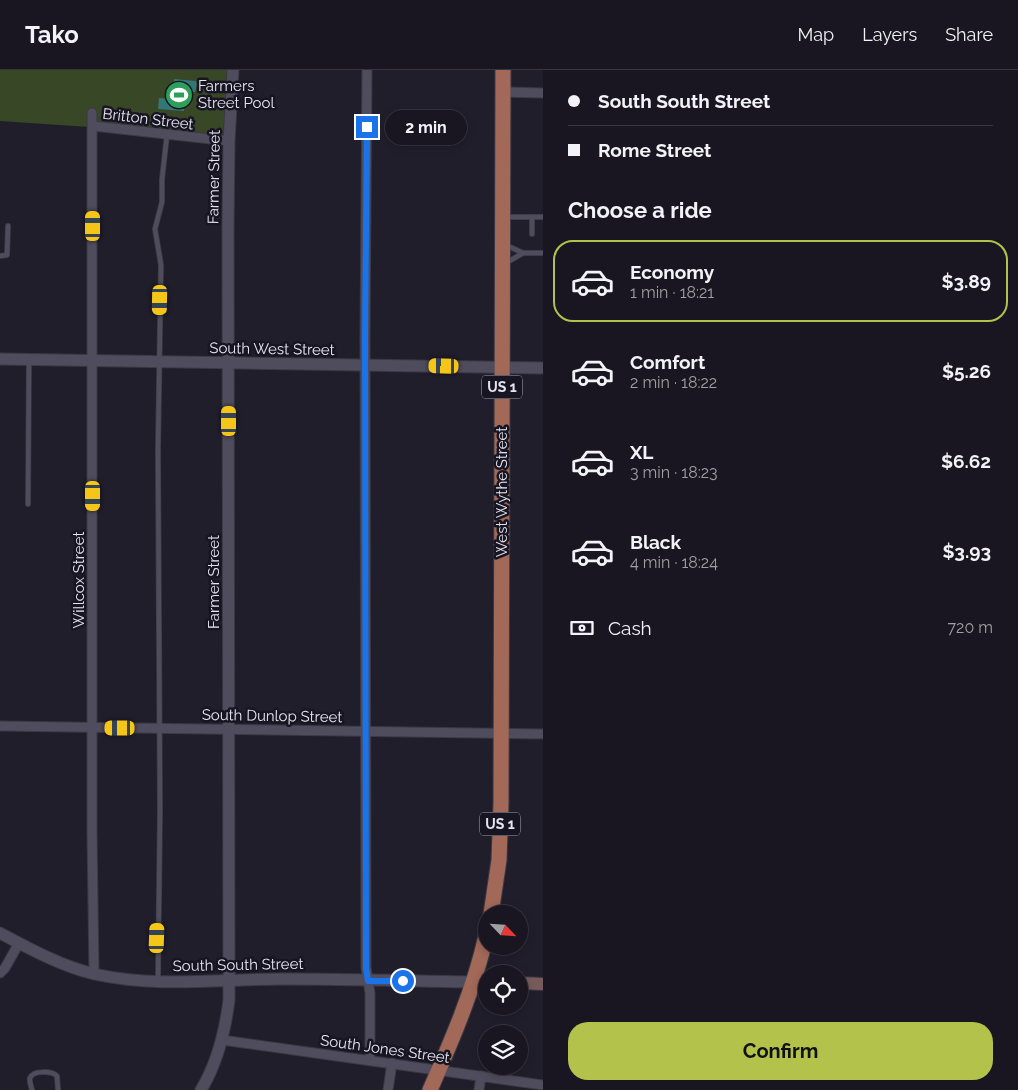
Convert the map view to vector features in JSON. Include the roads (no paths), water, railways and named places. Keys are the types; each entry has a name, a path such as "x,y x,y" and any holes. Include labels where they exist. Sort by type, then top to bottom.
{"main road":[{"name":"West Wythe Street","path":"492,905 499,860 501,803 503,70"},
{"path":"528,983 543,984"},
{"path":"430,1090 478,986"}],"street":[{"name":"Farmer Street","path":"202,1090 211,1073 222,1040 227,1020 230,982 229,141 233,70"},
{"path":"367,70 365,365 366,968 370,993 370,1060"},
{"path":"503,92 543,93"},
{"name":"Willcox Street","path":"92,113 94,974"},
{"name":"Britton Street","path":"93,126 229,141"},
{"name":"South West Street","path":"0,359 543,368"},
{"name":"South Dunlop Street","path":"0,726 543,734"},
{"name":"South South Street","path":"0,933 58,962 94,974 158,982 230,982 282,979 478,982"},
{"path":"0,973 5,968 19,943"},
{"name":"South Jones Street","path":"222,1040 543,1085"},
{"path":"388,1090 392,1064"},
{"path":"479,1090 481,1076"}],"lane":[{"path":"158,982 159,362 161,265 155,229 162,202 162,179 167,135"},
{"path":"502,217 543,217"},
{"path":"532,217 532,234"},
{"path":"0,256 7,255 8,226"},
{"path":"503,243 523,253"},
{"path":"502,266 512,258 523,253 543,253"},
{"path":"28,504 29,359"},
{"path":"32,1090 31,1076 50,1072 57,1076 58,1090"}],"place":[{"name":"Farmers Street Pool","path":"179,95"}]}
